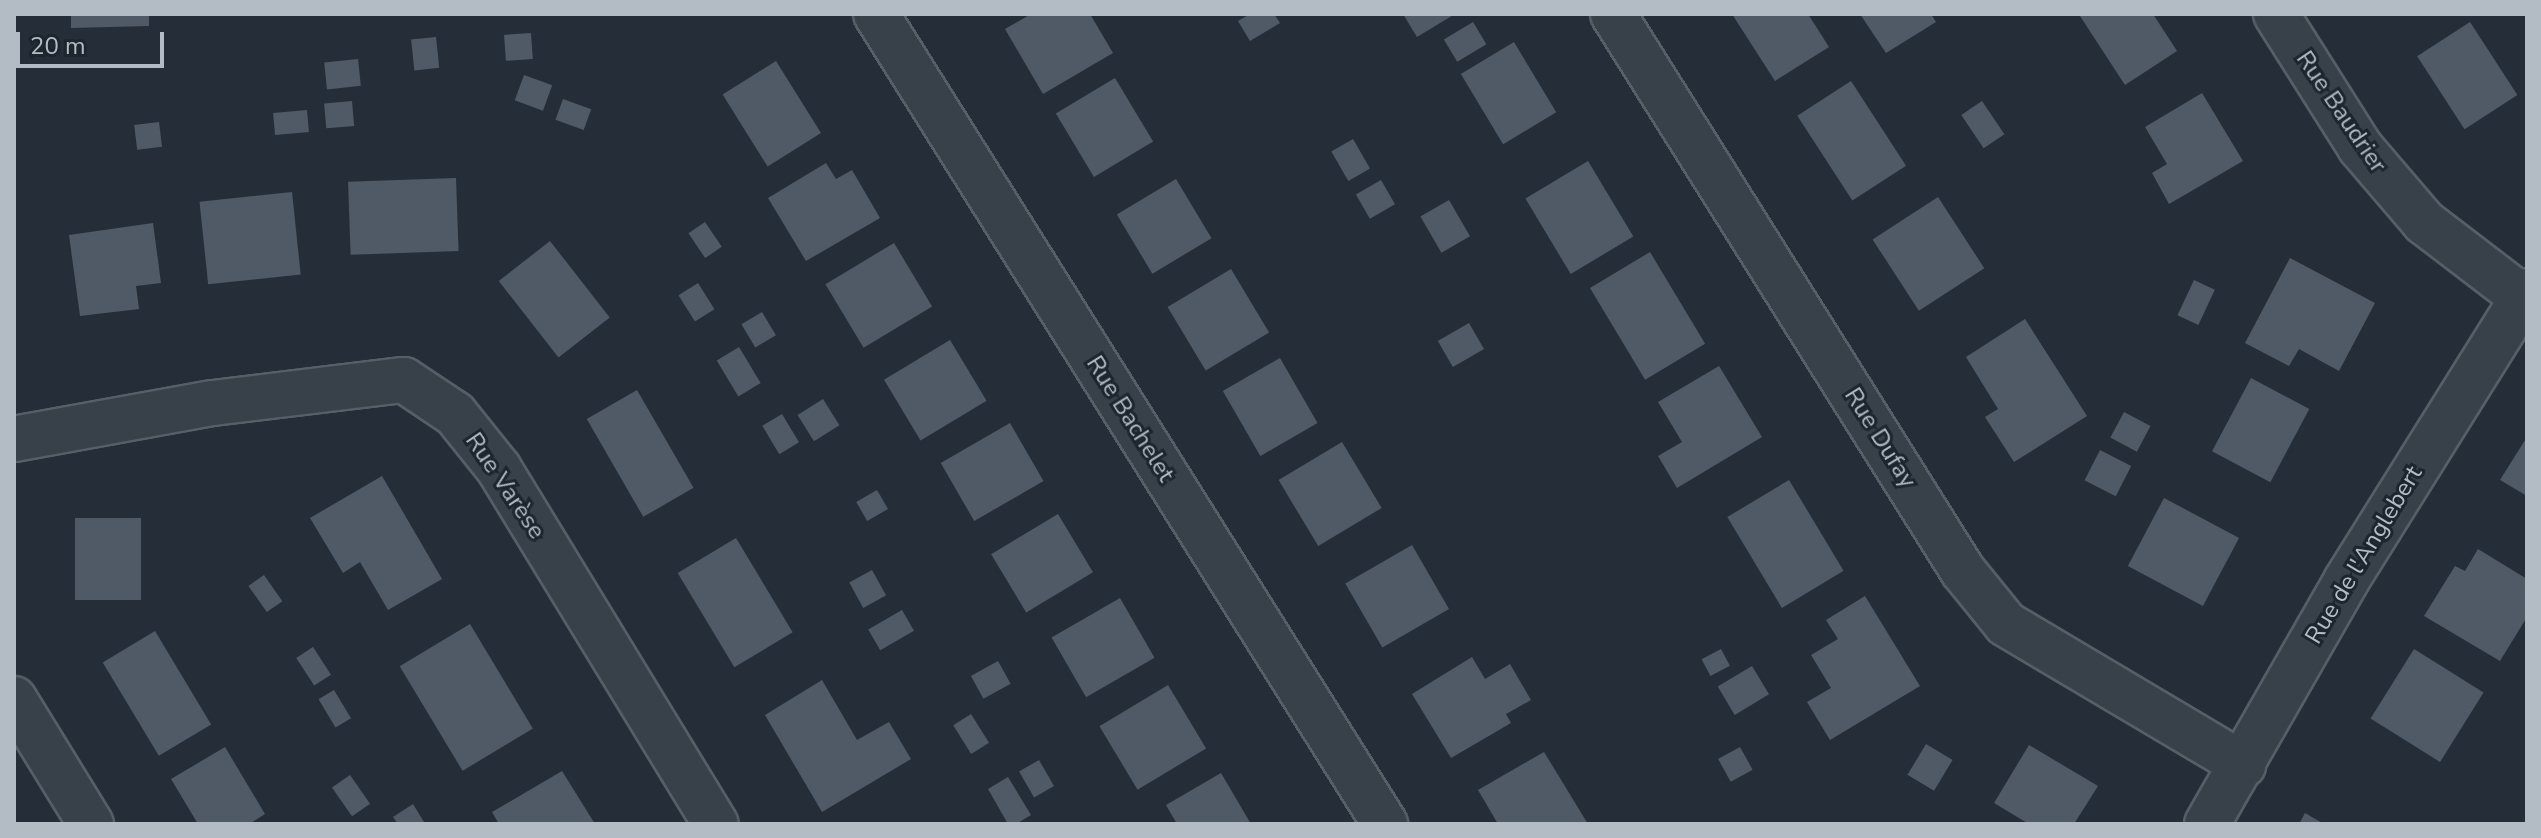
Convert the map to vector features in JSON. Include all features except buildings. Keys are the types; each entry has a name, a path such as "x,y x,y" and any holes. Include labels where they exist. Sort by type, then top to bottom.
{"street":[{"name":"Rue Bachelet","path":"876,14 1385,824"},
{"name":"Rue Dufay","path":"1613,14 1963,571 2006,624 2243,765"},
{"name":"Rue Baudrier","path":"2276,14 2360,147 2424,222 2525,294"},
{"name":"Rue de l'Anglebert","path":"2207,824 2346,581 2525,294"},
{"name":"Rue Varèse","path":"14,439 213,403 404,380 455,414 499,469 716,824"},
{"path":"14,699 91,824"}]}
